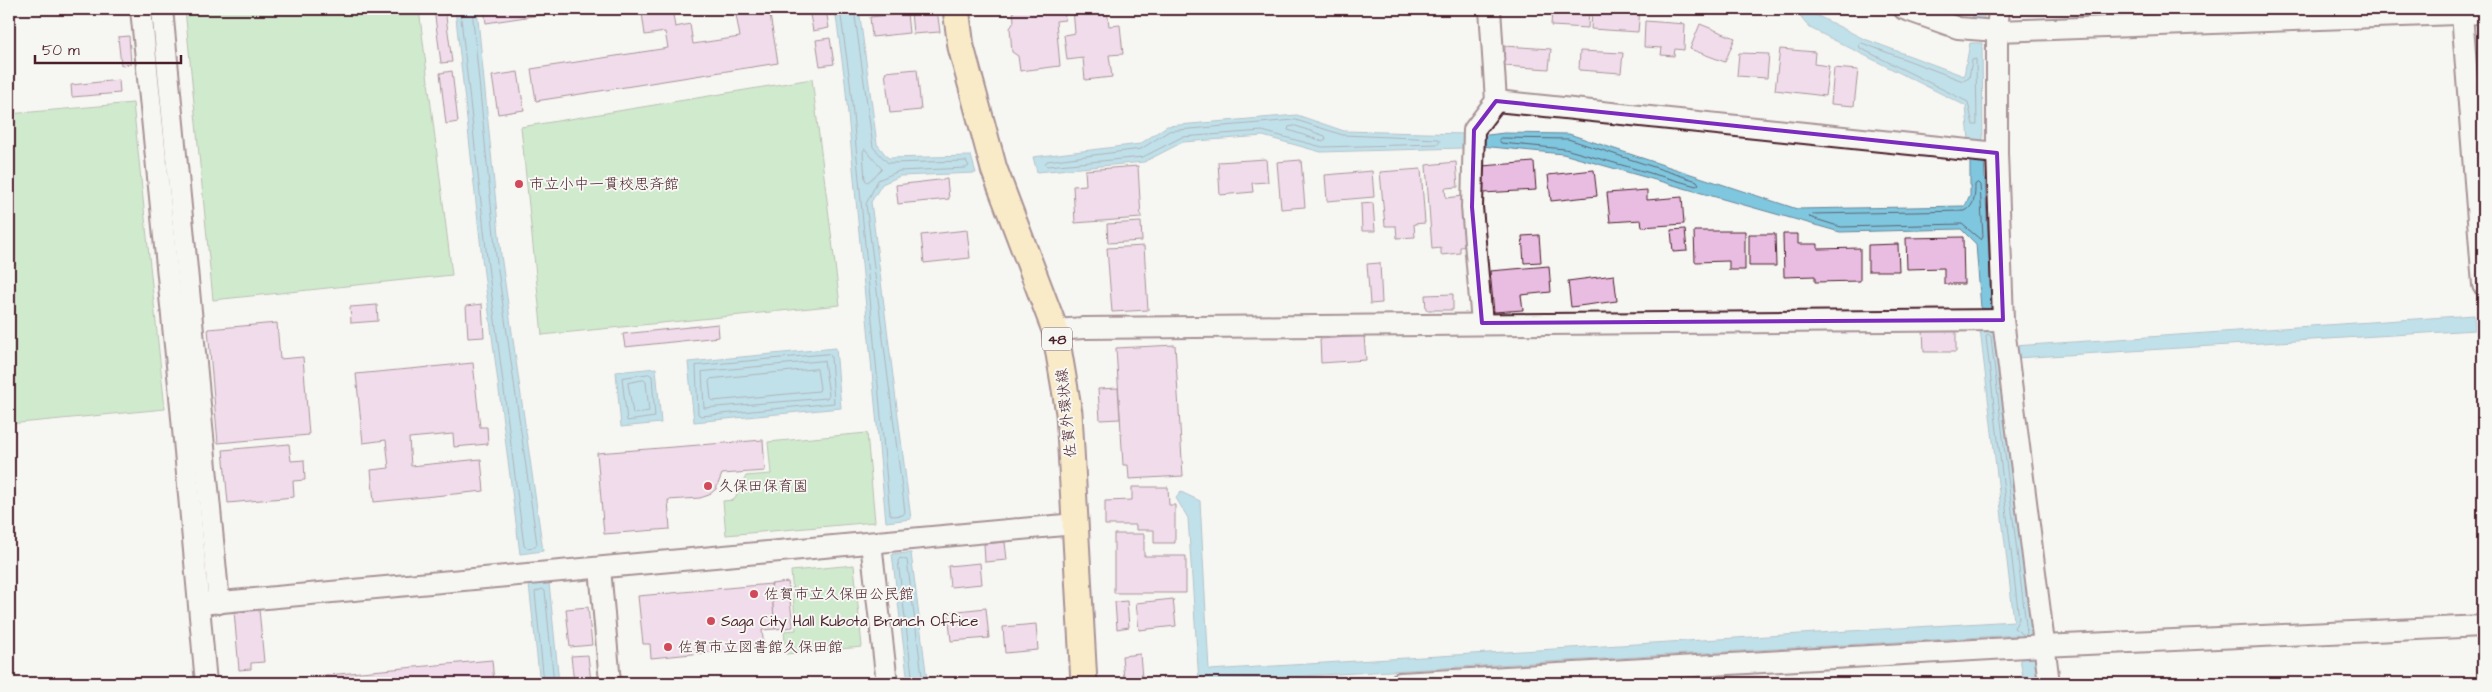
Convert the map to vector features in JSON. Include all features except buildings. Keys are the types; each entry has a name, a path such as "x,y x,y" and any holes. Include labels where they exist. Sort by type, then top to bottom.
{"main road":[{"name":"佐賀外環状線","path":"956,9 961,47 994,169 1055,330 1069,413 1084,683"}],"street":[{"path":"140,9 209,603"},
{"path":"162,9 209,603 206,683"},
{"path":"1482,323 1472,207 1474,130 1496,101 1490,9"},
{"path":"1904,9 1958,28 1997,31 2139,17 2483,13"},
{"path":"2000,9 1997,31 1997,153 2003,320 2049,683"},
{"path":"2462,14 2483,285"},
{"path":"1496,101 1997,153"},
{"path":"1055,330 1084,328 1482,323 2003,320"},
{"path":"209,603 1075,524"},
{"path":"871,543 888,683"},
{"path":"600,568 610,683"},
{"path":"1400,683 2043,646 2483,626"}],"highlighted area":[{"path":"1496,101 1997,153 2003,320 1482,323 1472,207 1474,130"}],"green space":[{"path":"185,9 419,9 452,275 213,300"},
{"path":"812,79 840,305 542,335 521,127"},
{"path":"133,103 165,409 9,424 9,114"},
{"path":"867,433 875,522 726,535 723,501 734,500 746,476 771,474 768,442"},
{"path":"854,565 862,647 786,654 784,631 796,630 791,571"}],"water":[{"path":"455,9 477,9 501,255 543,551 520,554 482,258"},
{"path":"835,9 859,9 877,144 888,158 971,156 976,173 900,176 882,184 871,202 911,519 886,522 845,82"},
{"path":"1795,9 1809,9 1814,14 1862,38 1964,76 1970,43 1982,43 1983,141 1969,140 1966,106 1810,28"},
{"path":"1971,9 1984,9 1984,20 1973,18"},
{"path":"1297,115 1344,131 1466,134 1464,148 1321,152 1263,136 1183,142 1144,162 1037,172 1033,157 1140,144 1167,126"},
{"path":"1504,133 1569,134 1797,209 1965,206 1970,196 1970,158 1984,160 1992,310 1981,308 1976,244 1961,229 1840,232 1563,154 1481,146 1480,136"},
{"path":"2474,315 2475,330 2016,358 2014,346"},
{"path":"1980,329 1995,329 2033,641 2018,641 2017,635 1199,682 1188,518 1176,498 1181,492 1200,501 1209,670 2014,621"},
{"path":"836,348 841,408 694,422 688,362"},
{"path":"656,368 661,423 621,427 616,372"},
{"path":"911,553 928,683 908,683 892,554"},
{"path":"549,583 559,683 540,683 529,585"},
{"path":"2035,657 2038,683 2024,683 2020,658"}],"place":[{"name":"市立小中一貫校思斉館","path":"519,184"},
{"name":"久保田保育園","path":"708,486"},
{"name":"佐賀市立久保田公民館","path":"754,594"},
{"name":"Saga City Hall Kubota Branch Office","path":"711,621"},
{"name":"佐賀市立図書館久保田館","path":"668,647"}]}
